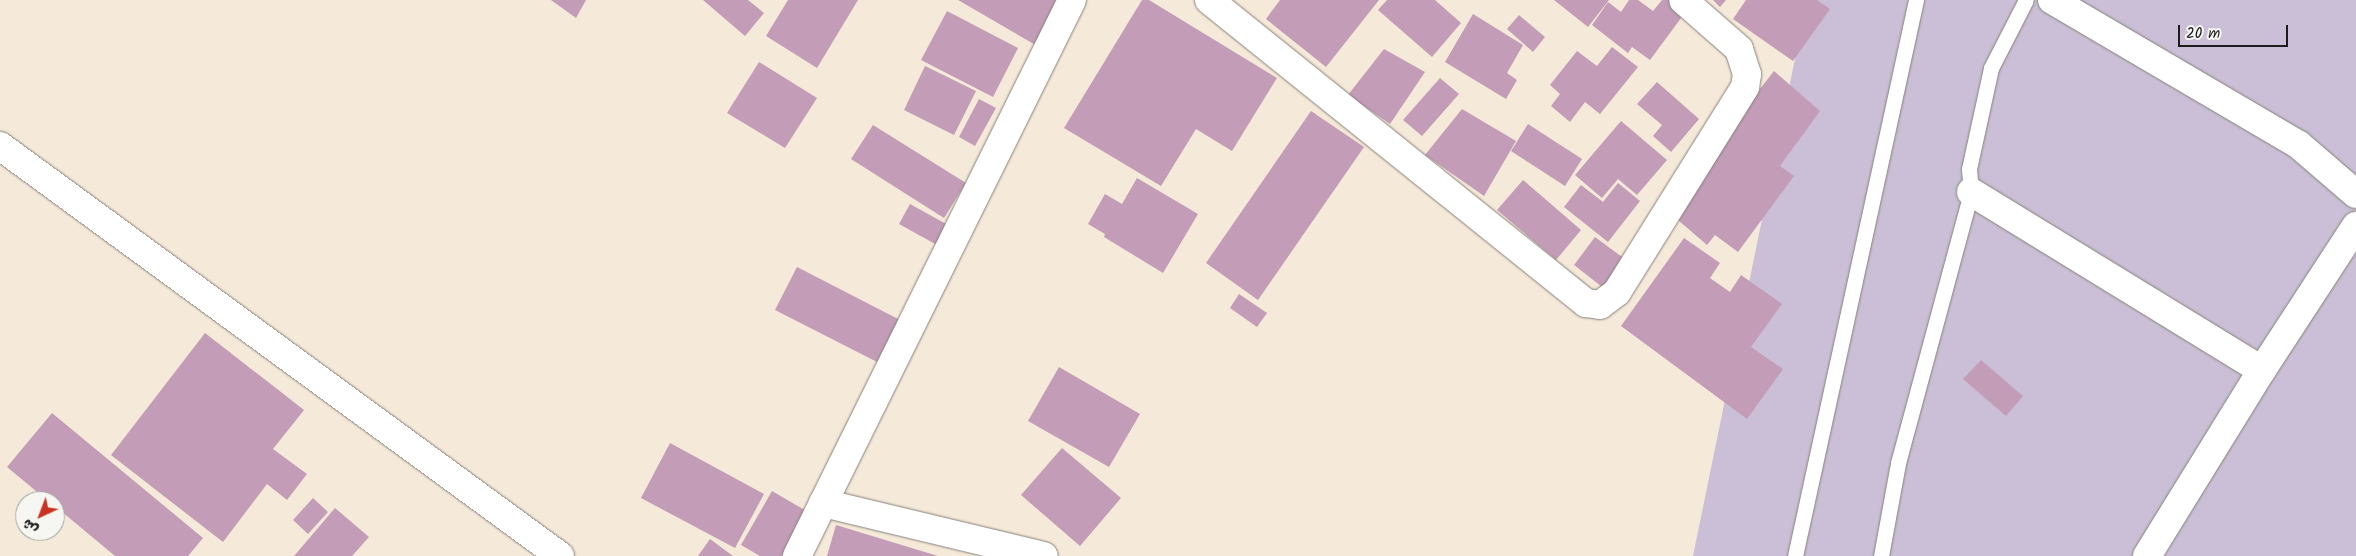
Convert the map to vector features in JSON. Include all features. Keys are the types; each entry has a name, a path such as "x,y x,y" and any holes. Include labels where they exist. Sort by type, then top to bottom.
{"street":[{"path":"797,556 1072,0"},
{"path":"1208,0 1586,303 1600,305 1617,292 1745,87 1747,74 1739,50 1683,0"},
{"path":"2052,0 2299,145 2356,194"},
{"path":"0,146 560,556"},
{"path":"1971,192 2262,370"},
{"path":"2146,556 2262,370 2356,226"},
{"path":"824,503 1044,556"}],"lane":[{"path":"1795,556 1916,0"},
{"path":"1881,556 1898,463 1971,192 1969,168 1991,68 2026,0"}],"shaded area":[{"path":"1807,0 2356,0 2356,556 1693,556"}],"building":[{"path":"551,0 586,0 576,18"},
{"path":"703,0 748,0 764,13 745,36"},
{"path":"788,0 858,0 817,68 766,36"},
{"path":"958,0 1066,0 1039,47"},
{"path":"1142,0 1149,0 1277,78 1232,151 1196,129 1161,186 1064,128"},
{"path":"1280,0 1379,0 1326,67 1266,19"},
{"path":"1387,0 1435,0 1461,23 1432,57 1378,10"},
{"path":"1554,0 1609,0 1588,27"},
{"path":"1629,0 1638,0 1653,11 1662,0 1673,0 1687,10 1650,60 1632,47 1628,53 1592,25 1608,2 1621,12"},
{"path":"1713,0 1726,0 1720,7"},
{"path":"1746,0 1817,0 1830,9 1793,61 1733,19"},
{"path":"947,11 1018,48 993,97 921,60"},
{"path":"1473,14 1523,45 1507,73 1517,80 1506,99 1445,62"},
{"path":"1519,15 1545,37 1533,52 1507,29"},
{"path":"1612,47 1638,67 1600,114 1585,102 1570,122 1551,106 1560,94 1550,85 1577,51 1597,66"},
{"path":"1384,49 1425,72 1390,124 1348,95"},
{"path":"759,62 817,98 785,148 727,113"},
{"path":"925,66 976,91 954,135 904,110"},
{"path":"1774,71 1820,111 1780,166 1794,176 1738,252 1715,235 1707,245 1678,220 1731,126"},
{"path":"1440,78 1459,94 1422,136 1403,120"},
{"path":"1657,82 1699,119 1671,152 1653,136 1662,125 1637,104"},
{"path":"979,99 996,108 975,146 959,137"},
{"path":"1462,109 1516,141 1484,196 1425,155"},
{"path":"1311,111 1364,147 1258,300 1206,263"},
{"path":"1621,121 1667,160 1637,195 1618,179 1602,198 1575,175"},
{"path":"1528,124 1582,159 1565,186 1511,151"},
{"path":"873,125 966,183 944,218 851,159"},
{"path":"1137,178 1198,214 1163,273 1104,237 1105,234 1088,224 1105,194 1122,204"},
{"path":"1523,180 1581,230 1556,260 1497,210"},
{"path":"1618,183 1640,201 1608,242 1564,207 1581,185 1603,202"},
{"path":"910,204 948,225 937,245 899,224"},
{"path":"1595,237 1637,268 1615,297 1574,265"},
{"path":"1684,238 1720,263 1710,278 1730,292 1741,275 1782,304 1751,347 1783,369 1747,419 1621,326"},
{"path":"797,267 902,321 881,364 775,310"},
{"path":"1239,294 1267,313 1257,327 1230,308"},
{"path":"205,333 304,410 273,449 307,474 287,500 267,484 223,542 111,455"},
{"path":"1981,360 2023,396 2006,416 1963,379"},
{"path":"1059,367 1140,414 1109,467 1028,421"},
{"path":"52,413 203,538 188,556 115,556 65,514 65,491 36,491 7,467"},
{"path":"670,443 764,494 735,548 641,498"},
{"path":"1062,448 1121,498 1080,546 1021,495"},
{"path":"772,491 808,512 782,556 760,556 741,545"},
{"path":"313,498 328,512 308,534 293,520"},
{"path":"335,508 369,537 352,556 294,556"},
{"path":"836,525 938,556 827,556"},
{"path":"710,539 733,556 698,556"}]}
